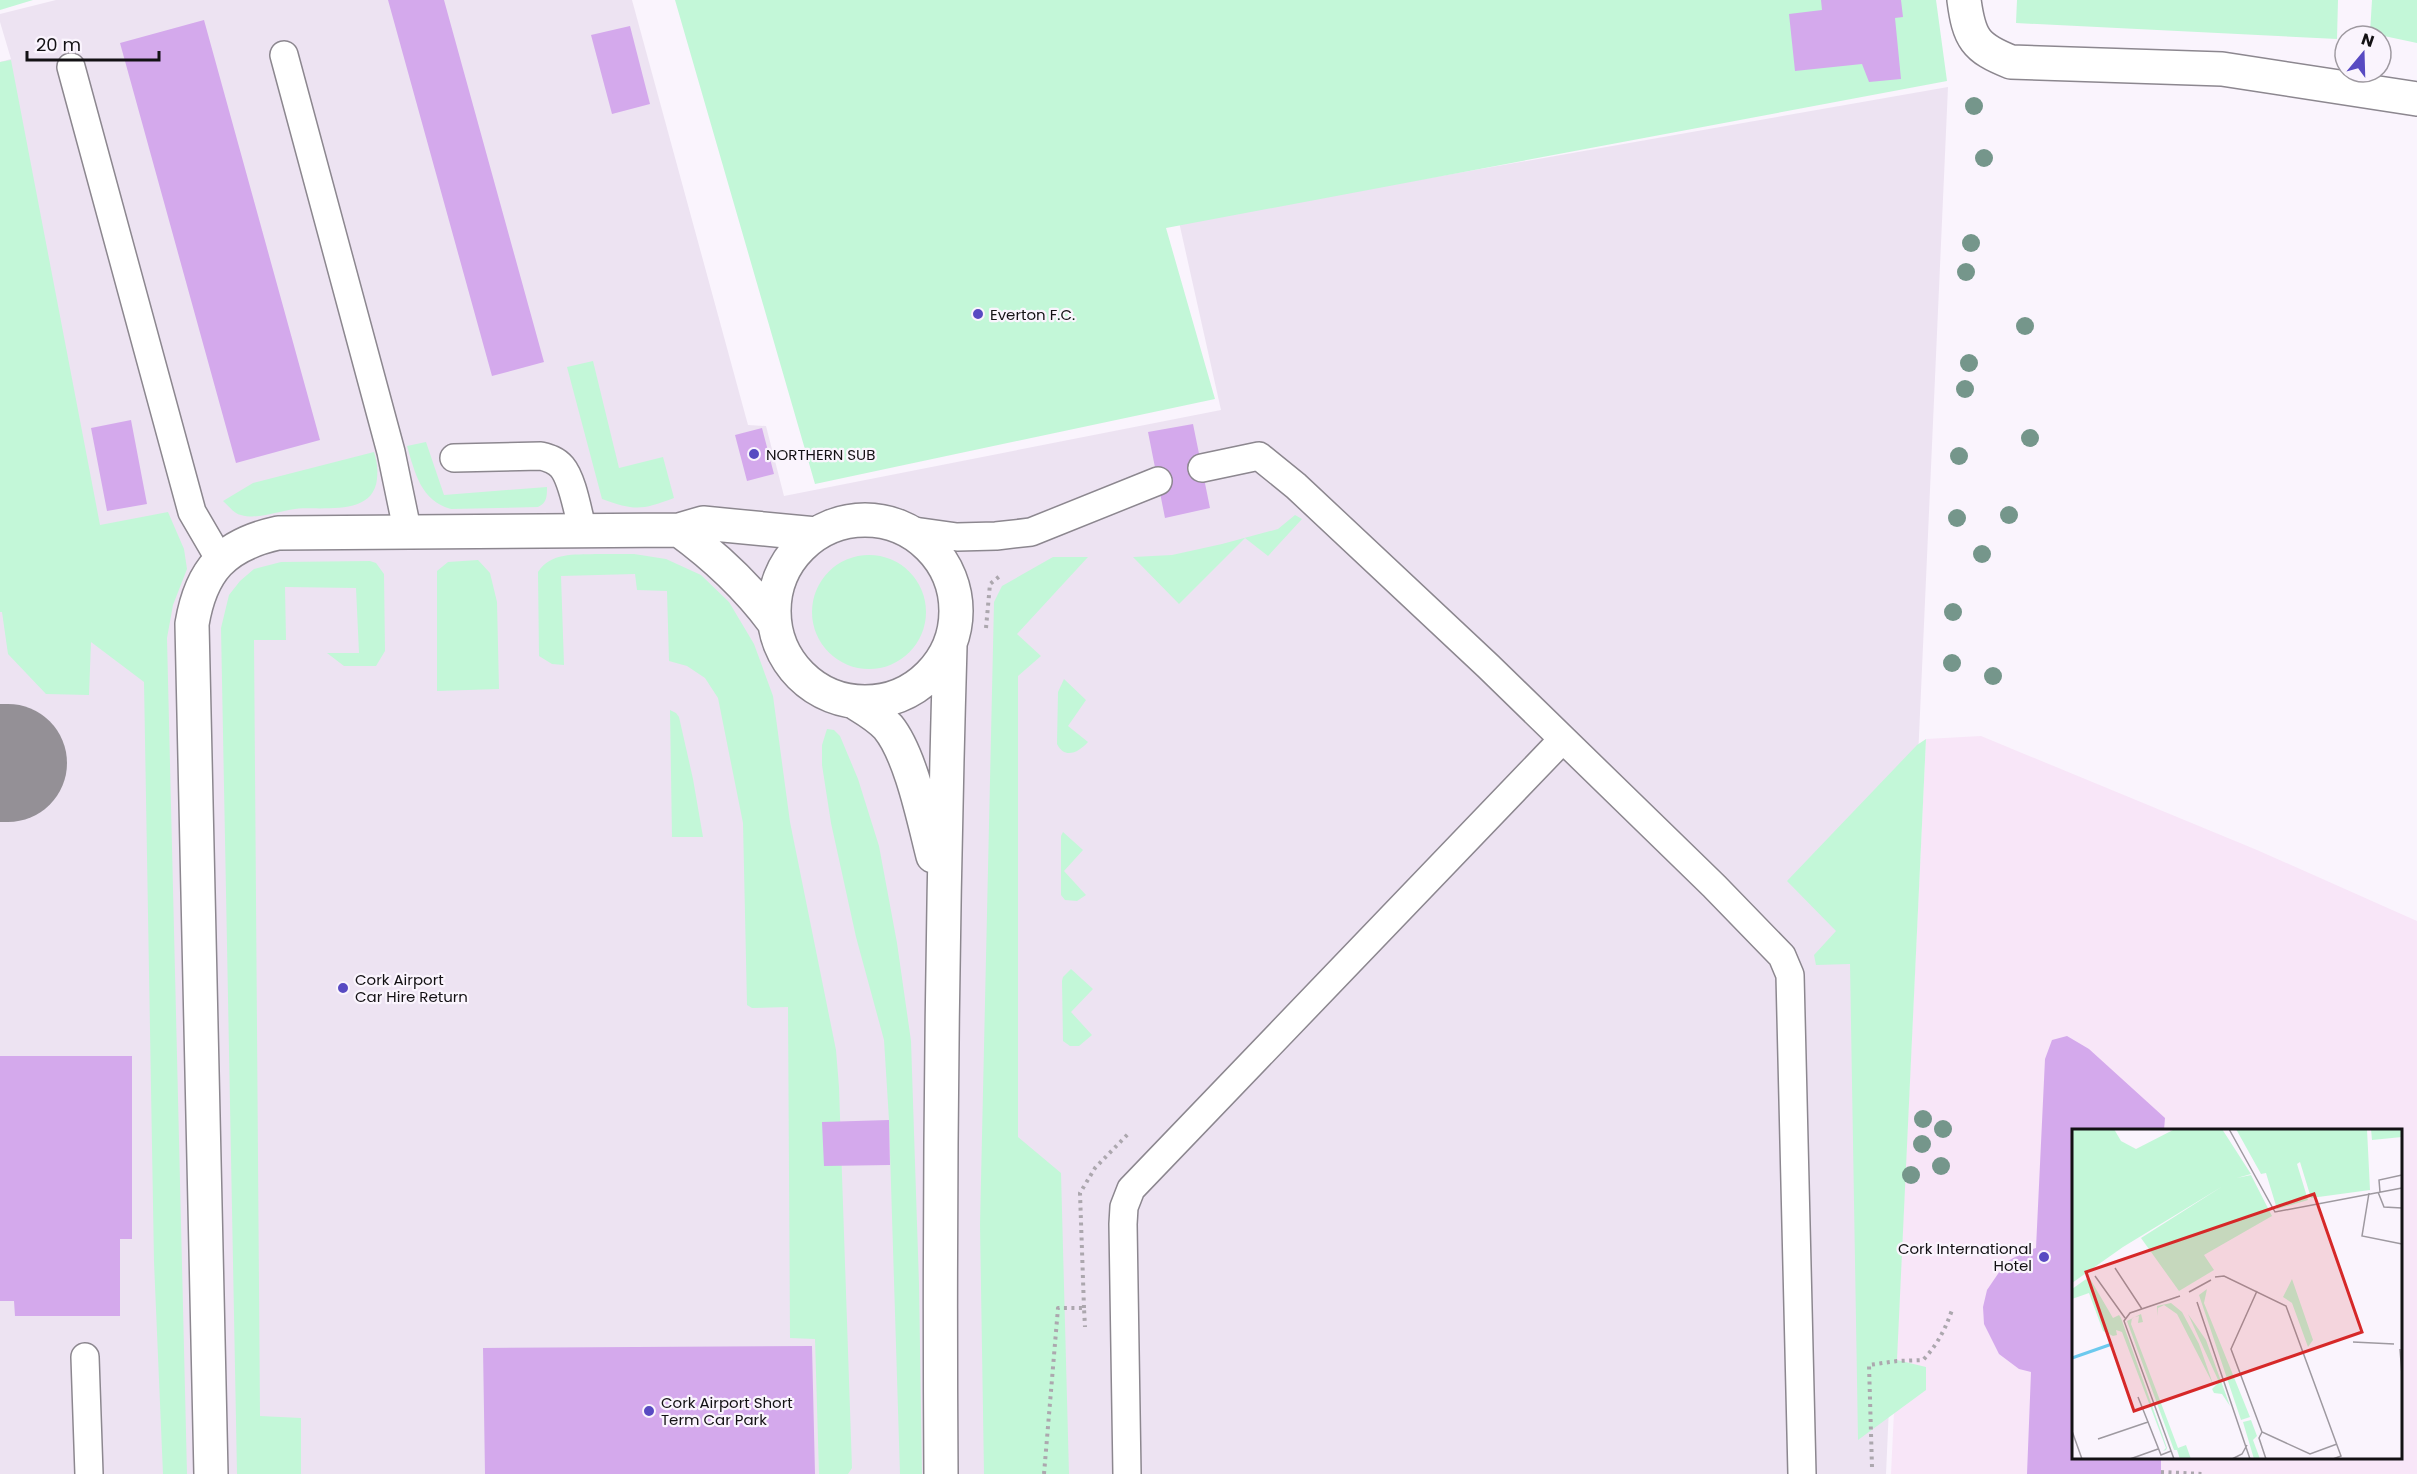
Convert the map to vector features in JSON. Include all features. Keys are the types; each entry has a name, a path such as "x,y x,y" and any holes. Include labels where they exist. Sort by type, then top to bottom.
{"street":[{"path":"1964,0 1967,24 1975,40 1989,53 2011,62 2222,69 2417,99"},
{"path":"773,621 775,598 781,576 795,552 816,534 846,522 877,521 907,530 929,546 945,568 955,593 956,620 950,646 943,896 939,1195 941,1474"},
{"path":"212,1474 192,624 201,590 220,560 238,545 278,533 679,531 703,523 816,534"},
{"path":"679,531 710,552 735,575 773,621 784,653 801,677 825,694 854,702 874,714 890,729 916,790 943,896"},
{"path":"854,702 884,701 911,690 934,671 950,646"}],"lane":[{"path":"284,55 391,452 408,534"},
{"path":"71,67 192,512 220,560"},
{"path":"454,458 541,456 552,459 561,466 567,476 583,531"},
{"path":"1202,468 1259,456 1296,486 1563,739 1782,956 1790,975 1802,1474"},
{"path":"907,530 957,537 1031,532 1158,481"},
{"path":"1127,1474 1123,1224 1124,1208 1131,1189 1563,739"},
{"path":"85,1357 89,1474"}],"path":[{"path":"1044,1474 1058,1308 1084,1308 1085,1331"},
{"path":"1872,1467 1869,1365 1923,1360 1935,1347 1945,1330 1952,1310"},
{"path":"2161,1472 2203,1474"}],"shaded area":[{"path":"56,0 632,0 748,425 766,426 784,496 1221,410 1179,222 1948,87 1886,1474 0,1474 0,62 11,59 0,22 0,14"},
{"path":"1981,736 2257,850 2417,921 2417,1474 1891,1474 1926,739"}],"green space":[{"path":"0,0 33,0 0,10"},
{"name":"Everton F.C.","path":"675,0 1936,0 1947,81 1166,228 1215,399 815,484"},
{"path":"2017,0 2338,0 2337,24 2333,24 2333,39 2016,23"},
{"path":"2372,0 2417,0 2417,43 2393,38 2393,24 2371,24"},
{"path":"11,60 100,525 168,512 184,549 187,569 173,605 167,638 187,1474 163,1474 154,1262 144,682 91,642 89,695 46,694 8,654 2,612 0,612 0,62"},
{"path":"593,361 619,468 663,457 674,498 638,508 602,499 567,367"},
{"path":"426,442 444,495 547,487 545,501 538,507 451,509 441,505 426,493 421,485 407,446"},
{"path":"374,452 377,462 377,479 373,491 366,499 356,504 248,516 238,514 223,501 253,483"},
{"path":"1295,515 1302,519 1268,556 1245,538 1179,604 1133,557 1172,555 1222,544 1278,529"},
{"path":"595,554 634,554 666,559 701,575 729,602 754,644 773,696 790,822 836,1050 852,1468 848,1474 819,1474 815,1339 790,1338 788,1007 752,1008 747,1005 743,823 718,698 705,678 687,666 669,661 667,591 637,590 635,574 561,576 564,665 552,664 539,656 538,572 549,561 556,558"},
{"path":"869,555 891,559 909,572 922,590 926,612 922,634 909,652 891,665 869,669 847,665 829,652 816,634 812,612 816,590 829,572 847,559"},
{"path":"1053,557 1088,557 1017,634 1041,656 1018,676 1018,1137 1061,1173 1069,1474 984,1474 980,1225 994,602 1002,586"},
{"path":"478,560 490,573 497,602 499,689 437,691 437,571 448,562"},
{"path":"370,561 376,563 384,574 385,651 376,666 344,666 327,653 359,653 356,588 285,587 286,640 254,640 260,1416 301,1418 301,1474 237,1474 221,628 229,595 254,569 281,562"},
{"path":"1064,679 1086,700 1068,726 1088,742 1072,753 1064,752 1057,744 1058,692"},
{"path":"670,710 679,717 703,837 672,837"},
{"path":"827,729 834,730 840,736 858,779 879,846 897,943 911,1041 919,1284 922,1474 900,1474 889,1120 884,1040 856,937 831,823 822,765 822,745"},
{"path":"1926,739 1897,1360 1926,1367 1926,1390 1858,1440 1850,964 1816,965 1814,955 1836,931 1787,881 1917,745"},
{"path":"1063,832 1083,850 1064,871 1086,895 1077,901 1065,900 1061,895 1061,836"},
{"path":"1071,969 1093,989 1071,1012 1092,1035 1079,1046 1070,1046 1063,1041 1062,981"}],"building":[{"path":"388,0 444,0 544,362 492,376"},
{"path":"1821,0 1901,0 1903,17 1895,18 1901,79 1869,82 1862,64 1795,71 1789,14 1822,10"},
{"path":"204,20 320,440 236,463 120,43"},
{"path":"630,26 650,104 612,114 591,35"},
{"path":"131,420 147,504 107,511 91,428"},
{"path":"1193,424 1210,508 1165,518 1148,432"},
{"name":"NORTHERN SUB","path":"762,428 774,474 747,481 735,435"},
{"name":"Cork International Hotel","path":"2067,1036 2089,1049 2165,1118 2164,1129 2072,1129 2072,1459 2161,1459 2161,1474 2027,1474 2031,1372 2019,1369 1999,1354 1984,1324 1983,1307 1987,1290 2006,1262 2036,1248 2045,1059 2052,1040"},
{"path":"0,1056 132,1056 132,1239 120,1239 120,1316 15,1316 14,1301 0,1301"},
{"path":"889,1120 890,1165 824,1166 822,1122"},
{"name":"Cork Airport Short Term Car Park","path":"812,1346 815,1474 485,1474 483,1348"}],"taxiway":[{"path":"0,763 8,763"}],"place":[{"name":"Everton F.C.","path":"978,314"},
{"name":"NORTHERN SUB","path":"754,454"},
{"name":"Cork Airport Car Hire Return","path":"343,988"},
{"name":"Cork International Hotel","path":"2044,1257"},
{"name":"Cork Airport Short Term Car Park","path":"649,1411"}]}
